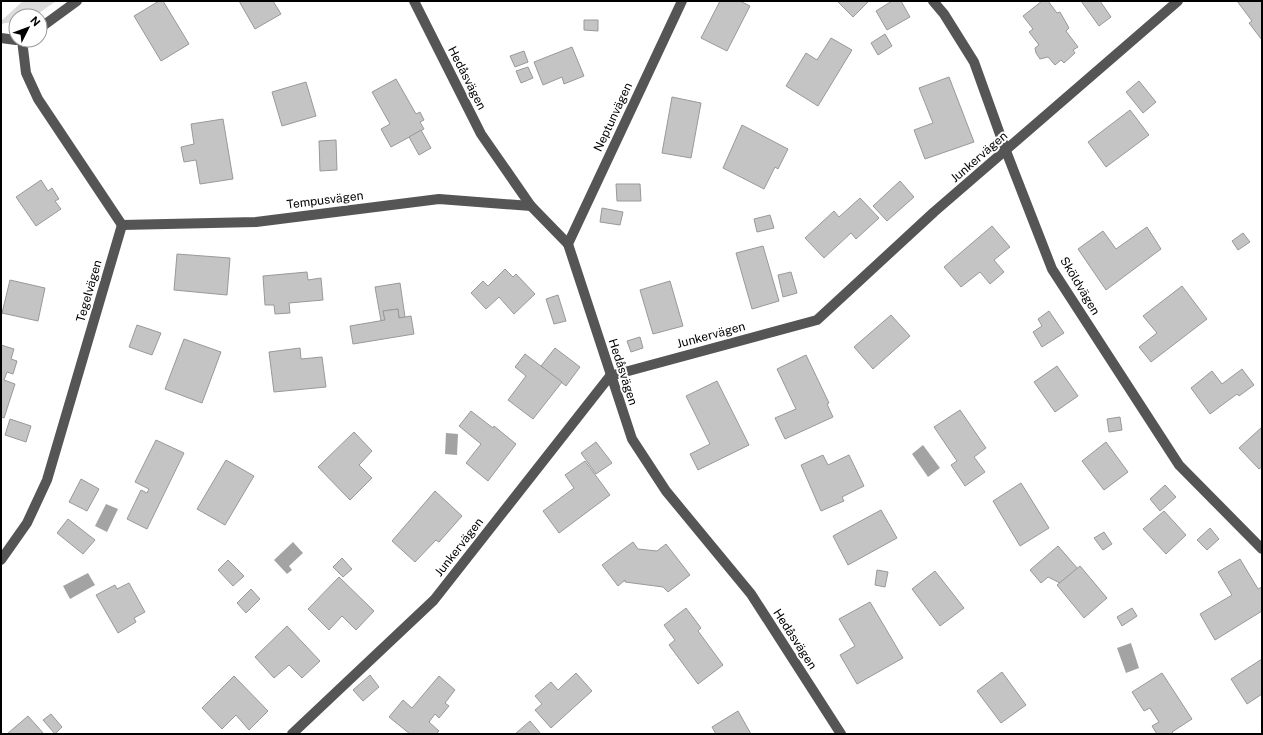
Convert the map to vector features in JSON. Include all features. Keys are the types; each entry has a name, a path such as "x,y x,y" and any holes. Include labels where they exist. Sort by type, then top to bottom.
{"street":[{"path":"48,22 76,1"},
{"name":"Hedåsvägen","path":"414,1 481,134 531,206 568,244 610,376 632,439 666,491 751,594 841,734"},
{"name":"Neptunvägen","path":"568,244 682,1"},
{"name":"Sköldvägen","path":"933,1 944,14 974,62 1006,151 1052,269 1179,465 1262,549"},
{"name":"Junkervägen","path":"292,734 434,600 610,376 817,320 934,212 1178,1"},
{"path":"24,48 26,73 38,99 122,224"},
{"name":"Tempusvägen","path":"122,224 256,222 439,199 531,206"},
{"name":"Tegelvägen","path":"1,560 27,523 47,480 122,224"}],"shaded area":[{"path":"23,1 56,1 46,8 15,8"},
{"path":"8,15 8,23 1,24 1,21"},
{"path":"446,433 458,434 457,455 445,454"},
{"path":"923,445 940,468 928,477 912,454"},
{"path":"106,504 118,509 107,532 95,526"},
{"path":"293,542 303,553 289,566 292,570 287,574 274,560"},
{"path":"88,573 95,585 70,599 63,586"},
{"path":"1131,643 1139,668 1126,673 1117,648"}],"building":[{"path":"159,1 163,1 189,44 161,61 134,16"},
{"path":"239,1 273,1 281,14 255,29"},
{"path":"720,1 740,1 750,6 727,51 701,38"},
{"path":"837,1 869,1 853,17"},
{"path":"892,1 901,1 910,17 887,30 876,11"},
{"path":"1042,1 1048,1 1057,13 1060,12 1069,28 1066,31 1078,47 1073,50 1075,53 1064,63 1061,60 1055,65 1048,57 1040,59 1036,53 1035,48 1039,45 1029,32 1033,29 1023,16"},
{"path":"1081,1 1100,1 1111,17 1099,26"},
{"path":"1237,1 1262,1 1262,40 1249,23 1252,21"},
{"path":"584,20 598,20 598,31 584,30"},
{"path":"885,34 892,46 878,55 871,43"},
{"path":"831,38 852,50 818,106 786,86 806,53 817,60"},
{"path":"572,47 584,76 564,84 562,77 543,85 534,62"},
{"path":"524,51 528,62 515,67 510,56"},
{"path":"528,67 533,78 521,83 516,71"},
{"path":"949,77 974,142 925,159 914,130 933,123 919,88"},
{"path":"396,79 416,114 420,112 424,120 420,122 424,129 391,147 381,129 390,124 372,92"},
{"path":"1139,81 1156,102 1143,113 1126,92"},
{"path":"306,82 316,116 282,126 272,92"},
{"path":"672,97 701,103 691,158 662,153"},
{"path":"1130,110 1149,135 1106,167 1088,142"},
{"path":"223,119 233,179 200,184 196,160 184,162 181,147 194,144 191,124"},
{"path":"742,125 788,149 778,169 775,167 764,189 723,168"},
{"path":"421,130 431,148 419,155 409,137"},
{"path":"336,140 337,170 320,171 319,141"},
{"path":"41,180 48,191 52,188 59,199 55,201 61,209 36,226 16,197"},
{"path":"900,181 914,197 887,221 873,206"},
{"path":"616,184 640,184 641,201 617,201"},
{"path":"860,198 879,218 856,239 851,233 824,258 805,238 834,211 839,217"},
{"path":"602,208 623,212 620,225 600,222"},
{"path":"770,215 774,228 757,232 754,219"},
{"path":"992,226 1010,247 994,260 1004,272 990,284 980,272 961,287 944,267"},
{"path":"1147,227 1161,249 1106,290 1078,249 1103,231 1116,249"},
{"path":"1243,233 1250,242 1238,250 1232,241"},
{"path":"763,246 779,301 752,309 736,253"},
{"path":"177,254 230,258 227,295 174,290"},
{"path":"505,269 513,277 516,274 535,294 514,314 499,297 486,309 471,293 483,281 488,286"},
{"path":"307,272 308,280 321,278 323,300 289,303 290,313 275,314 274,305 265,305 263,276"},
{"path":"791,272 797,293 783,297 778,275"},
{"path":"10,280 45,288 38,321 2,313"},
{"path":"670,281 683,326 653,334 640,290"},
{"path":"400,283 405,317 399,318 398,309 383,311 385,320 381,321 375,287"},
{"path":"1182,286 1207,319 1151,362 1139,347 1157,333 1143,316"},
{"path":"558,295 566,321 554,324 546,299"},
{"path":"398,309 399,318 411,316 414,334 353,344 350,326 385,320 383,311"},
{"path":"1049,311 1064,333 1042,347 1033,332 1042,326 1038,319"},
{"path":"891,315 910,336 873,369 854,347"},
{"path":"137,325 161,333 152,355 129,347"},
{"path":"640,337 643,348 631,352 627,341"},
{"path":"184,339 221,352 202,403 165,389"},
{"path":"1,345 14,349 11,359 17,361 13,374 7,372 4,380 15,384 4,418 1,417"},
{"path":"300,348 301,359 322,357 326,387 274,392 269,352"},
{"path":"555,348 580,367 566,386 541,366"},
{"path":"525,354 562,382 533,419 508,400 526,376 515,367"},
{"path":"806,355 829,403 827,404 833,417 785,439 775,418 796,409 777,369"},
{"path":"1057,366 1078,396 1055,412 1034,382"},
{"path":"1242,369 1254,385 1239,396 1237,394 1210,414 1191,388 1212,371 1222,384"},
{"path":"717,381 749,445 698,470 690,454 710,444 686,396"},
{"path":"960,410 986,448 974,457 985,472 965,486 951,465 957,461 934,427"},
{"path":"471,411 493,428 494,426 516,444 488,481 466,463 481,444 459,426"},
{"path":"1120,417 1122,430 1109,432 1107,419"},
{"path":"10,419 31,426 26,442 5,435"},
{"path":"1262,427 1262,467 1259,469 1239,448"},
{"path":"354,432 372,451 359,465 372,478 350,500 318,467"},
{"path":"156,440 184,453 147,529 127,519 141,490 147,493 149,489 135,482"},
{"path":"596,442 612,463 596,474 581,453"},
{"path":"1106,442 1128,472 1104,490 1082,461"},
{"path":"823,455 828,465 849,455 864,486 842,497 844,501 821,511 801,465"},
{"path":"226,460 254,476 225,525 197,509"},
{"path":"585,461 610,495 559,533 543,511 574,488 565,475"},
{"path":"81,479 99,489 87,511 69,502"},
{"path":"1021,483 1049,528 1020,546 993,501"},
{"path":"1165,485 1176,497 1160,511 1150,499"},
{"path":"435,491 462,516 439,542 436,540 415,562 392,541"},
{"path":"881,510 897,538 848,565 833,536"},
{"path":"1164,511 1186,535 1166,554 1143,529"},
{"path":"68,519 95,540 83,554 57,533"},
{"path":"1210,528 1219,539 1207,550 1197,540"},
{"path":"1104,532 1112,544 1103,550 1094,538"},
{"path":"633,542 638,549 657,551 666,544 690,575 668,592 663,587 625,582 625,580 618,586 602,565"},
{"path":"1058,546 1078,569 1060,583 1048,577 1041,583 1030,570"},
{"path":"342,558 352,569 343,577 333,567"},
{"path":"1240,559 1258,589 1262,587 1262,611 1215,640 1200,614 1232,595 1218,572"},
{"path":"228,560 244,576 233,586 218,570"},
{"path":"1080,566 1107,598 1084,618 1057,585"},
{"path":"877,570 888,572 885,587 875,585"},
{"path":"935,571 964,608 940,626 912,589"},
{"path":"339,577 374,611 356,630 342,616 329,630 308,609"},
{"path":"129,583 145,612 134,618 136,622 118,633 96,595 115,585 117,589"},
{"path":"251,589 260,599 246,613 237,603"},
{"path":"870,602 903,658 857,684 840,655 855,646 839,619"},
{"path":"686,608 701,628 698,631 723,665 698,684 669,645 675,640 664,625"},
{"path":"1132,608 1137,616 1122,626 1117,617"},
{"path":"287,626 320,661 302,678 289,665 274,678 255,657"},
{"path":"1262,659 1262,694 1247,704 1231,679"},
{"path":"1002,672 1026,705 1001,723 977,691"},
{"path":"576,673 592,691 551,728 535,710 542,704 535,696 551,682 558,690"},
{"path":"1162,673 1192,719 1172,732 1174,734 1157,734 1152,726 1159,722 1150,708 1144,711 1132,692"},
{"path":"370,675 379,687 363,701 353,690"},
{"path":"234,676 268,711 249,730 236,715 222,729 202,708"},
{"path":"439,676 455,690 445,703 449,706 439,718 435,714 429,722 439,731 436,734 410,734 389,717 403,700 412,708"},
{"path":"738,711 751,734 716,734 712,727"},
{"path":"51,714 62,727 55,734 43,720"},
{"path":"28,716 44,734 7,734"},
{"path":"530,721 541,734 515,734"}]}
